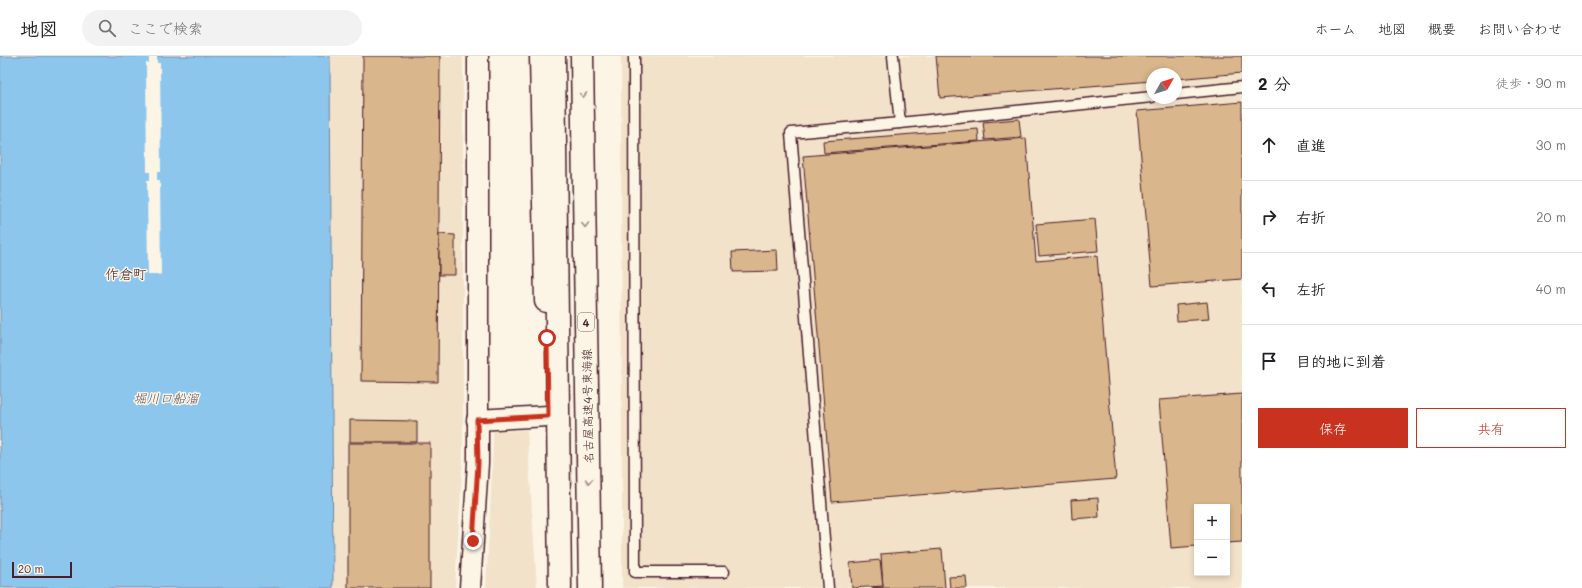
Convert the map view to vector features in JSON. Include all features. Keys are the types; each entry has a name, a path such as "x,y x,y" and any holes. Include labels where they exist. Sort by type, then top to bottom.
{"main road":[{"path":"541,56 548,416 559,588"},
{"path":"554,56 559,588"},
{"name":"名古屋高速4号東海線","path":"582,56 590,588"}],"street":[{"path":"470,588 478,464 478,56"},
{"path":"477,420 548,416"}],"lane":[{"path":"634,56 636,572 724,572"},
{"path":"893,56 900,123"},
{"path":"1182,93 1242,88"},
{"path":"828,588 790,133 1146,98"}],"shaded area":[{"path":"330,56 463,56 463,457 455,588 333,588"},
{"path":"621,56 1242,56 1242,588 622,588"},
{"path":"527,430 537,588 486,588 493,431"}],"water":[{"name":"堀川口船溜","path":"0,56 330,56 333,588 0,588"}],"pier":[{"path":"149,56 157,56 157,63 160,63 161,172 157,172 157,180 160,180 161,275 148,275 147,180 150,180 150,172 147,172 146,63 149,63"}],"building":[{"path":"363,56 440,56 438,382 361,381"},
{"path":"936,56 1242,56 1242,73 1182,78 1182,68 1146,68 1146,81 940,98"},
{"path":"1242,102 1242,279 1152,286 1137,111"},
{"path":"1019,119 1021,137 985,140 983,122"},
{"path":"978,129 979,141 824,153 823,141"},
{"path":"1026,138 1036,261 1097,256 1116,479 832,502 803,156"},
{"path":"1095,219 1098,251 1039,256 1036,224"},
{"path":"439,234 455,235 455,275 439,275"},
{"path":"777,250 778,271 733,272 732,252"},
{"path":"1207,302 1209,319 1177,321 1176,305"},
{"path":"1242,394 1242,542 1230,543 1230,504 1194,504 1194,546 1171,548 1159,400"},
{"path":"350,420 417,421 417,442 350,442"},
{"path":"348,443 430,443 430,588 348,588"},
{"path":"1098,498 1099,517 1072,519 1071,500"},
{"path":"942,549 945,588 872,588 883,587 881,554"},
{"path":"880,560 883,586 852,588 850,563"},
{"path":"966,576 967,588 950,588 949,577"}],"district":[{"name":"作倉町","path":"126,273"}],"route":[{"path":"473,541 478,464 477,420 548,416 547,338"}]}
